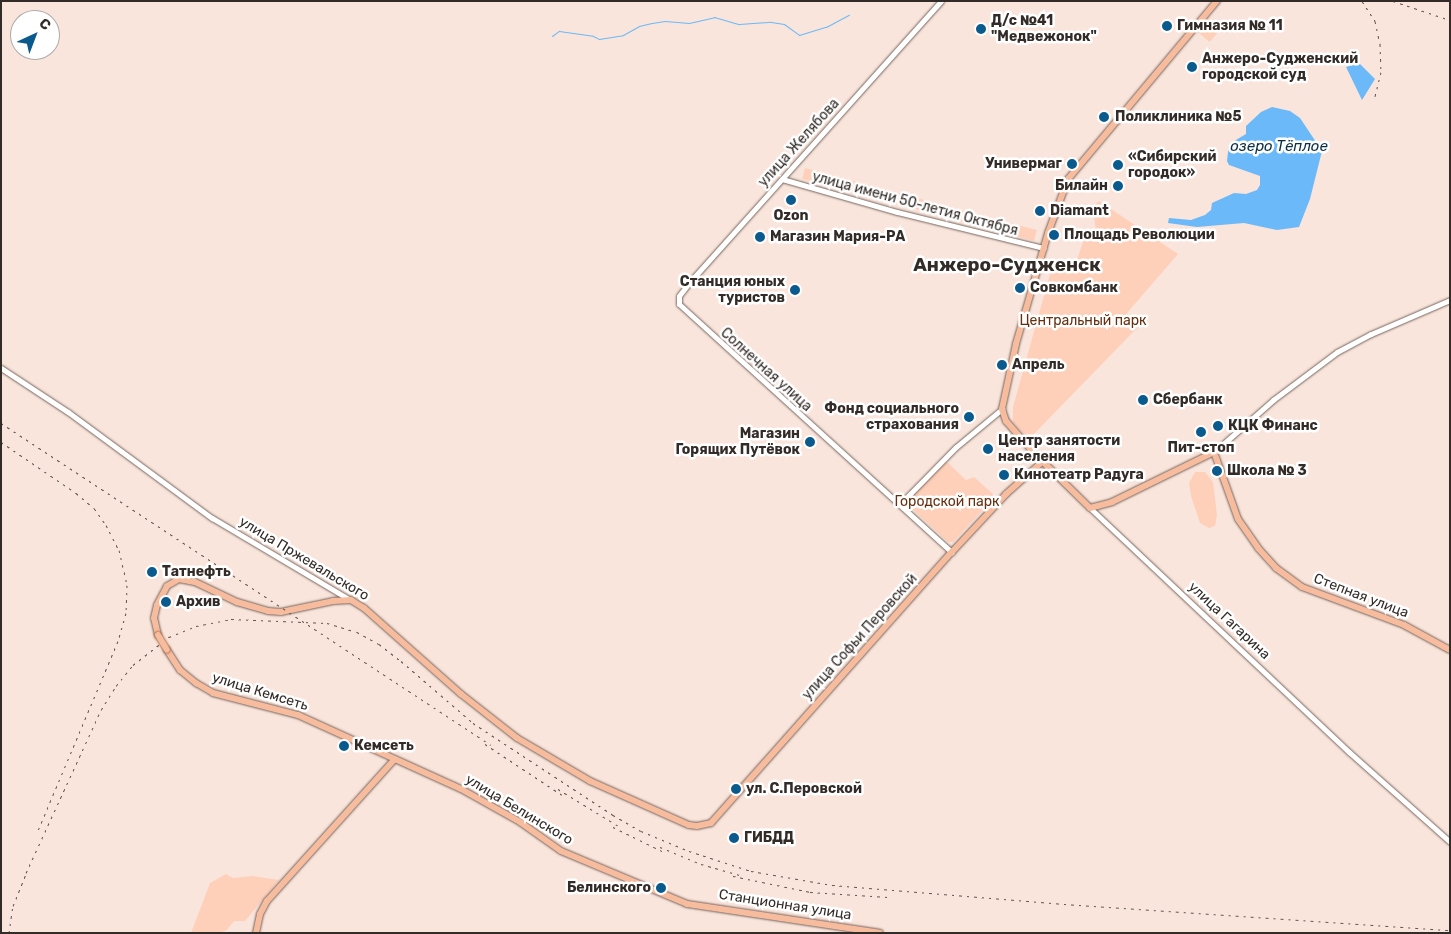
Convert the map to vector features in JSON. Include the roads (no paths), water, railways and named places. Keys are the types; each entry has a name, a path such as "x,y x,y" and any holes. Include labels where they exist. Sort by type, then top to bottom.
{"main road":[{"path":"1002,409 1016,344 1057,204 1068,179 1217,1"},
{"name":"улица Гагарина","path":"1002,409 1010,425 1042,462 1090,508"},
{"path":"1090,508 1112,502 1214,452"},
{"name":"Степная улица","path":"1214,452 1238,519 1258,548 1276,568 1302,587 1404,625 1450,650"},
{"name":"улица Софьи Перовской","path":"697,826 711,823 952,552 1006,494 1042,462"},
{"name":"улица Кемсеть","path":"351,600 333,601 281,612 264,611 237,602 195,582 178,579 167,586 157,605 154,618 158,635 167,650 180,670 196,683 213,693 298,715 394,760"},
{"name":"улица Пржевальского","path":"351,600 364,608 461,694 524,742 590,781 689,825 697,826"},
{"path":"256,933 260,914 267,901 394,760"},
{"name":"улица Белинского","path":"394,760 461,789 520,822 561,851 687,904"},
{"name":"Станционная улица","path":"687,904 880,933"}],"street":[{"name":"улица Желябова","path":"679,304 679,296 689,284 941,1"},
{"name":"улица имени 50-летия Октября","path":"782,179 897,212 1044,248"},
{"path":"1214,452 1273,400 1337,352 1370,334 1450,300"},
{"name":"Солнечная улица","path":"679,304 796,412 901,503 952,552"},
{"name":"улица Пржевальского","path":"1,368 68,412 212,518 351,600"},
{"path":"901,503 956,447 1002,409"},
{"name":"улица Гагарина","path":"1090,508 1349,752 1450,842"}],"water":[{"path":"1359,63 1375,79 1362,100 1346,67"},
{"name":"озеро Тёплое","path":"1272,107 1290,111 1300,118 1322,151 1310,199 1299,227 1277,230 1244,223 1197,227 1168,223 1169,218 1191,220 1205,215 1211,210 1212,203 1234,193 1246,194 1257,190 1260,185 1260,176 1229,165 1227,161 1229,144 1246,134 1246,126 1261,112"}],"waterway":[{"path":"552,36 559,31 593,36 599,39 623,35 639,26 652,23 665,21 689,23 714,17 739,24 771,22 784,24 799,35 826,27 849,15"}],"railway":[{"path":"1362,1 1375,21 1380,44 1381,72 1375,96"},
{"path":"1393,1 1450,20"},
{"path":"1,423 491,745"},
{"path":"1,442 76,493 94,508 106,525 119,550 127,585 126,613 118,641 37,833"},
{"path":"9,933 13,906 26,873 101,710 116,686 133,665 169,637 196,626 231,619 327,623 357,632 379,644 401,661 473,723 613,815 641,831 689,851 751,871 832,885 1064,904 1450,930"},
{"path":"485,744 562,795"},
{"path":"558,789 620,827"},
{"path":"613,827 664,852"},
{"path":"660,847 701,864 740,875"},
{"path":"733,876 810,892 888,897"}],"place":[{"name":"Гимназия № 11","path":"1167,26"},
{"name":"Д/с №41 \"Медвежонок\"","path":"981,29"},
{"name":"Анжеро-Судженский городской суд","path":"1192,67"},
{"name":"Поликлиника №5","path":"1104,117"},
{"name":"Универмаг","path":"1072,164"},
{"name":"«Сибирский городок»","path":"1118,165"},
{"name":"Билайн","path":"1118,186"},
{"name":"Ozon","path":"791,200"},
{"name":"Diamant","path":"1040,211"},
{"name":"Площадь Революции","path":"1054,235"},
{"name":"Магазин Мария-РА","path":"760,237"},
{"name":"Совкомбанк","path":"1020,288"},
{"name":"Станция юных туристов","path":"795,290"},
{"name":"Апрель","path":"1002,365"},
{"name":"Сбербанк","path":"1143,400"},
{"name":"Фонд социального страхования","path":"969,417"},
{"name":"КЦК Финанс","path":"1218,426"},
{"name":"Пит-стоп","path":"1201,432"},
{"name":"Магазин Горящих Путёвок","path":"810,442"},
{"name":"Центр занятости населения","path":"988,449"},
{"name":"Школа № 3","path":"1217,471"},
{"name":"Кинотеатр Радуга","path":"1004,475"},
{"name":"Татнефть","path":"152,572"},
{"name":"Архив","path":"166,602"},
{"name":"Кемсеть","path":"344,746"},
{"name":"ул. С.Перовской","path":"736,789"},
{"name":"ГИБДД","path":"734,838"},
{"name":"Белинского","path":"661,888"}],"district":[{"name":"Анжеро-Судженск","path":"1007,265"}],"park label":[{"name":"Центральный парк","path":"1083,321"},
{"name":"Городской парк","path":"947,502"}]}
